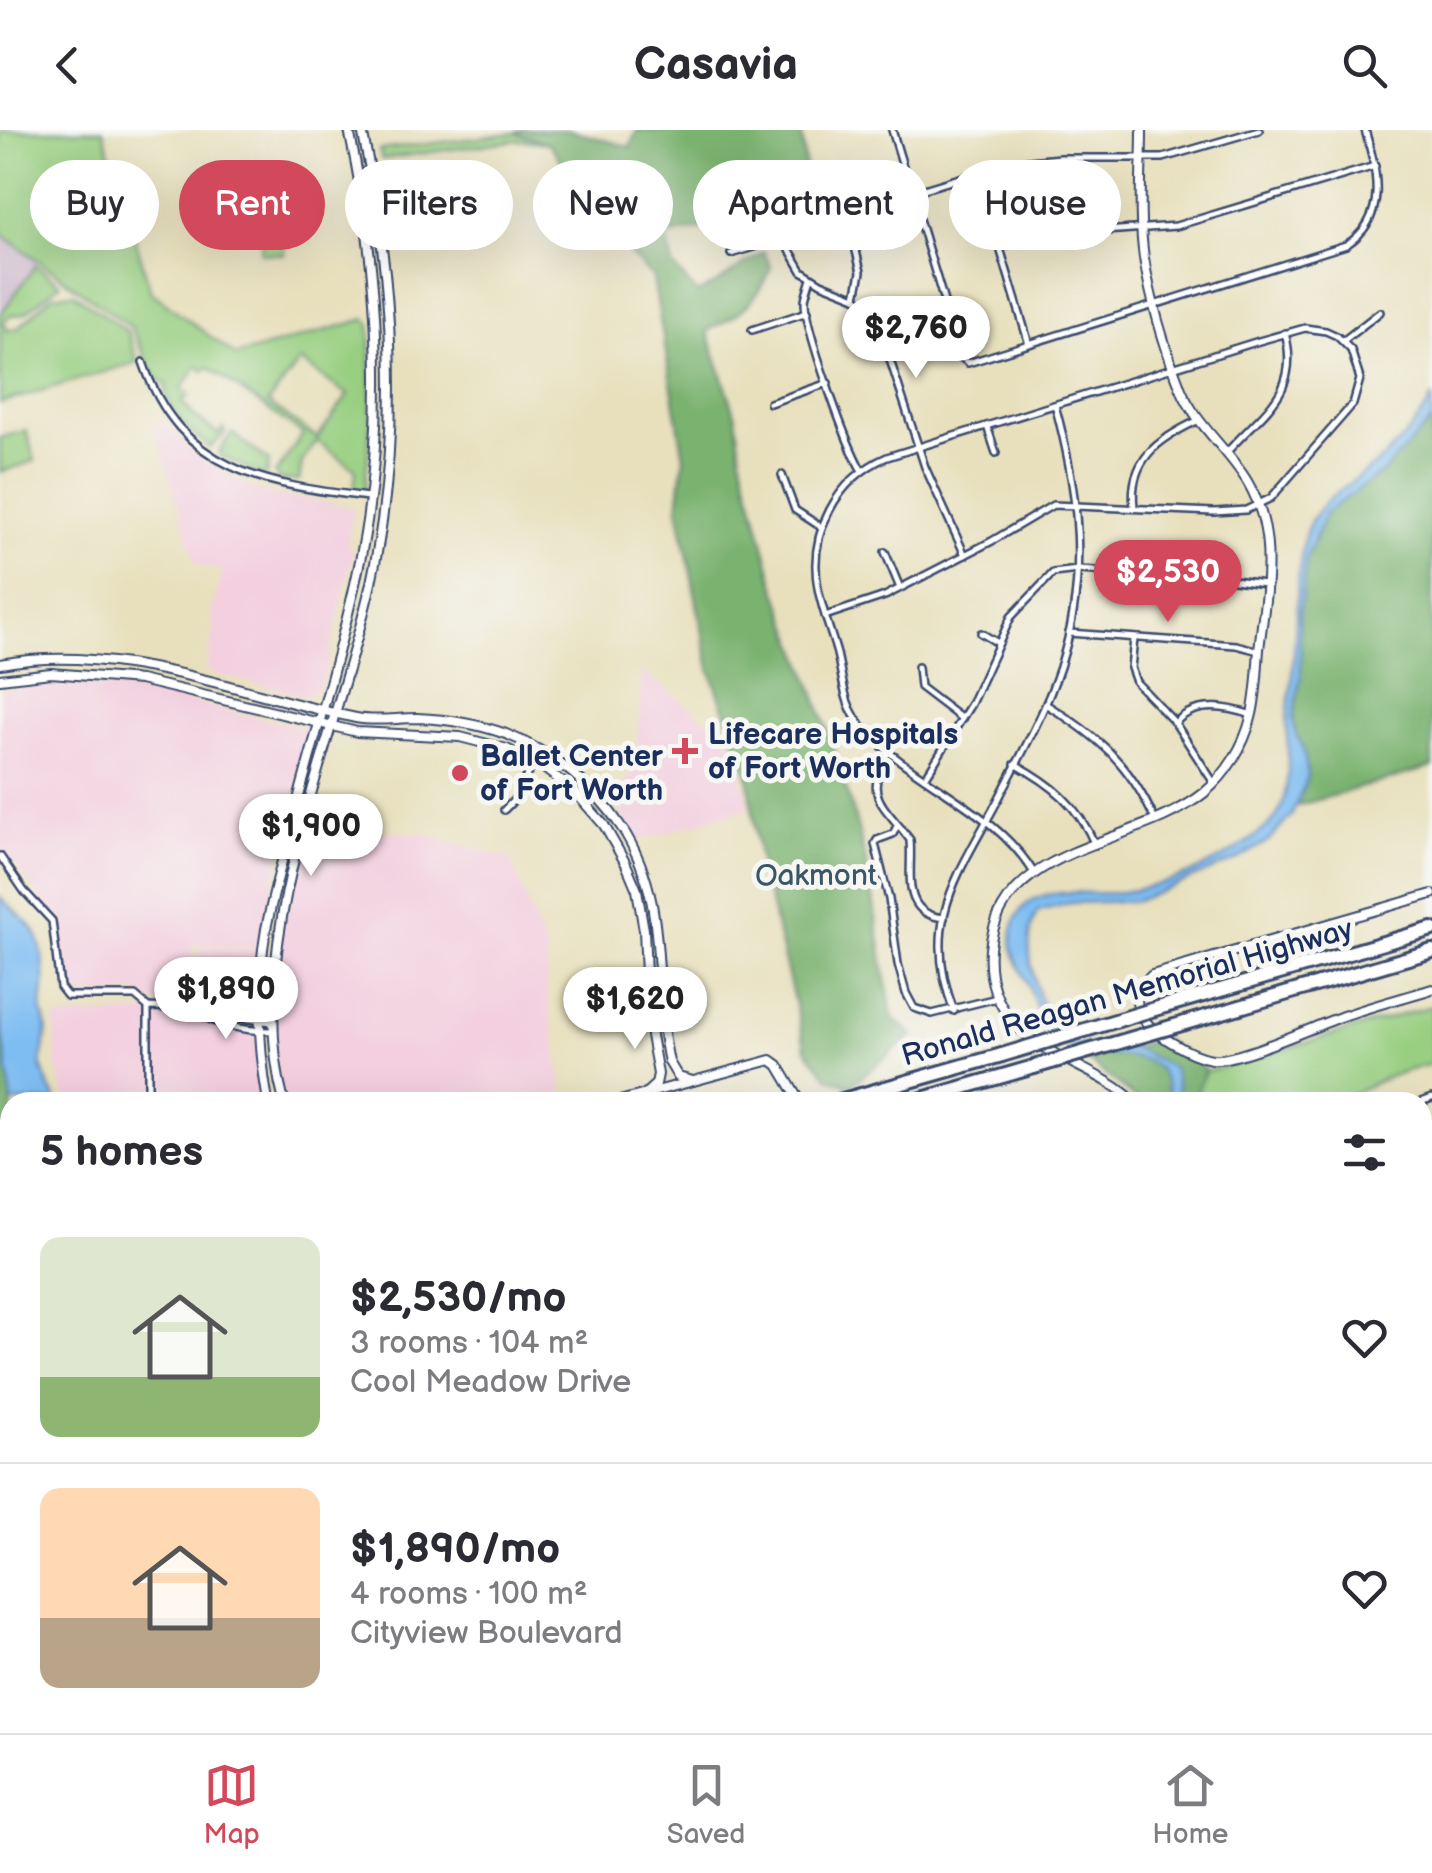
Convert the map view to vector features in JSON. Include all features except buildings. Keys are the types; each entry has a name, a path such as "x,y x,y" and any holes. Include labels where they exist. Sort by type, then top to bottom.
{"highway":[{"name":"Ronald Reagan Memorial Highway","path":"872,1092 1432,930"},
{"name":"Ronald Reagan Memorial Highway","path":"947,1092 1432,951"}],"street":[{"path":"267,1092 259,1026 266,928 358,571 372,456 372,277 349,130"},
{"path":"282,1092 272,1026 280,930 302,830 364,610 388,442 389,317 378,204 362,130"},
{"path":"892,130 900,160"},
{"path":"1122,1092 1028,1038 997,998 990,971 991,941 1009,896 1034,873 1185,806 1214,783 1235,757 1252,715 1266,533 1249,484 1188,404 1174,368 1146,266 1142,130"},
{"path":"1039,160 1170,156 1259,130"},
{"path":"928,250 964,360 970,362 1346,245 1367,224 1378,184 1366,130"},
{"path":"1121,230 1176,226 1375,166"},
{"path":"731,254 782,238 795,263 812,278 856,297 872,312 883,334 936,497 965,555"},
{"path":"856,250 861,272 856,297"},
{"path":"1001,250 1029,344"},
{"path":"812,278 805,300 806,312 846,441 862,471"},
{"path":"752,330 806,312"},
{"path":"1343,341 1380,312"},
{"path":"825,616 900,588 1047,507 1076,504 1214,512 1259,506 1278,492 1352,404 1359,388 1358,368 1343,341 1317,328 1285,333 876,461 838,495 821,527 815,566 825,616 847,704 865,730 985,822 1022,854 1034,873"},
{"path":"1226,453 1282,390 1291,366 1285,333"},
{"path":"143,362 156,396 176,425 223,464 268,482 368,497"},
{"path":"770,402 828,383"},
{"path":"954,1010 946,991 941,953 944,918 956,874 1046,704 1069,633 1078,570 1076,504 1056,405"},
{"path":"1134,507 1134,478 1144,456 1167,436 1199,420"},
{"path":"374,424 388,442"},
{"path":"987,426 996,453"},
{"path":"372,456 388,442"},
{"path":"782,475 795,510 821,527"},
{"path":"368,497 384,482"},
{"path":"368,497 380,517"},
{"path":"885,552 900,588"},
{"path":"925,778 962,720 1011,618 1049,576 1078,570 1265,584"},
{"path":"349,608 364,610"},
{"path":"1069,633 1260,650"},
{"path":"981,634 998,643"},
{"path":"1134,640 1133,676 1175,723 1214,783"},
{"path":"0,664 57,658 144,666 370,720 444,720 491,730 540,750 588,786 614,818 648,879 669,1062 678,1076 693,1081"},
{"path":"86,674 88,660"},
{"path":"918,667 920,687 962,720"},
{"path":"0,678 86,674 199,693 382,735 442,734 493,744 534,761 575,792 604,825 636,890 645,940 648,1019 658,1074 656,1084 648,1092"},
{"path":"199,693 202,680"},
{"path":"1046,704 1098,738 1122,763 1155,820"},
{"path":"1175,723 1190,710 1200,708 1227,708 1252,715"},
{"path":"442,734 444,720"},
{"path":"504,810 514,800 540,750"},
{"path":"890,751 876,780 882,802 910,840 909,881 918,906 928,916 944,918"},
{"path":"1015,764 1054,787 1074,808 1096,845"},
{"path":"604,825 614,818"},
{"path":"897,826 893,834 875,844 909,1002 922,1013 954,1010 997,998"},
{"path":"0,856 54,928 60,987 67,996 136,996 148,1008 148,1092"},
{"path":"1432,894 1152,974 1142,985 1137,1004 1143,1018 1163,1035 1212,1059 1239,1054 1432,989"},
{"path":"645,940 658,941"},
{"path":"148,1008 180,1007 196,1010 202,1016 272,1026"},
{"path":"653,1092 772,1060 794,1092"}],"shaded area":[{"path":"0,233 39,261 0,315"},
{"path":"166,424 190,450 241,483 266,493 354,507 347,546 354,549 324,677 315,692 304,695 206,672 214,628 211,616 222,571 196,564 155,428"},
{"name":"Lifecare Hospitals of Fort Worth","path":"642,671 730,738 750,807 638,841 610,799 636,764"},
{"path":"38,684 96,685 95,724 97,685 185,700 313,730 281,847 260,948 193,944 194,987 190,1002 149,1002 140,993 67,992 55,917 0,847 0,691"},
{"path":"305,819 333,826 424,834 510,858 547,953 547,991 563,1092 282,1092 274,1053 280,931"},
{"path":"199,946 260,950 256,1040 263,1092 63,1092 56,1063 54,1018 151,1011 198,1015"}],"green space":[{"path":"0,130 103,130 112,160 30,160 30,250 139,250 151,292 236,356 366,319 370,323 371,416 365,489 354,490 356,470 317,441 302,462 299,481 279,480 275,474 303,434 208,367 204,371 197,366 182,388 189,396 182,401 218,434 223,428 225,433 210,448 174,411 166,384 155,378 131,327 0,233","holes":["300,361 348,395 317,438 268,403"]},
{"name":"Oakmont","path":"569,130 630,147 637,130 801,130 805,160 693,160 693,231 673,235 673,160 560,160 549,143 515,133"},
{"path":"515,133 549,143 518,140 382,159 379,150"},
{"path":"261,250 284,250 284,254"},
{"name":"Oakmont","path":"626,250 670,250 673,266 697,293 764,252 771,268 746,307 707,331 736,416 741,457 774,583 831,739 859,832 892,1017 913,1035 850,1086 828,1077 806,1049 759,857 748,775 710,669 678,508 684,457 653,278"},
{"path":"36,265 60,284 25,313 8,316 4,323 7,330 18,328 53,295 73,293 128,332 138,362 0,403 0,315"},
{"path":"1432,420 1432,767 1296,806 1308,776 1293,718 1301,675 1299,619 1306,558 1326,512 1383,472"},
{"path":"26,430 35,461 0,472 0,438"},
{"path":"232,433 269,461 267,474 262,476 220,455"},
{"path":"1432,1006 1432,1064 1357,1092 1197,1092 1204,1072"},
{"path":"0,1013 11,1092 0,1092"},
{"path":"1161,1038 1202,1065 1204,1072 1197,1092 1128,1092 1087,1060"}],"water":[{"path":"1432,396 1432,420 1383,472 1326,512 1306,558 1299,619 1301,675 1293,718 1308,776 1292,815 1268,841 1236,860 1157,893 1136,901 1070,903 1038,911 1033,922 1031,966 1039,996 1053,1023 1074,1043 1134,1048 1173,1068 1178,1092 1168,1092 1158,1069 1147,1061 1085,1052 1061,1043 1039,1013 1015,956 1012,940 1020,912 1046,895 1115,893 1189,874 1239,848 1276,818 1287,777 1287,721 1298,588 1308,528 1329,499 1376,464 1421,415"},
{"path":"0,897 30,925 40,944 44,979 41,1010 46,1027 42,1068 53,1092 11,1092 0,1013"}],"place":[{"name":"Lifecare Hospitals of Fort Worth","path":"685,751"},
{"name":"Ballet Center of Fort Worth","path":"460,773"}]}
